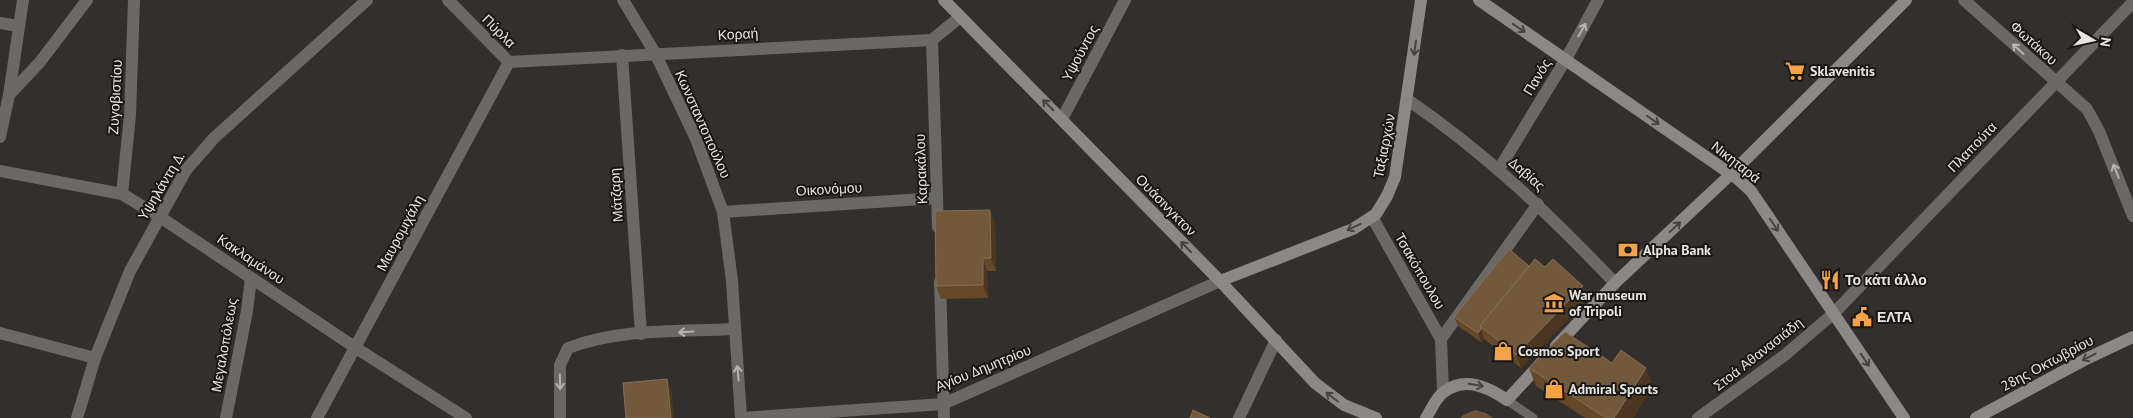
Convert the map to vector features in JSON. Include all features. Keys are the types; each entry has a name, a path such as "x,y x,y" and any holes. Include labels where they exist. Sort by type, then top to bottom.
{"main road":[{"name":"Ουάσινγκτον","path":"944,0 1220,282 1315,383 1333,398 1352,409 1376,418"},
{"name":"Ταξιαρχών","path":"1220,282 1353,229 1372,217 1387,196 1395,177 1408,100 1421,0"},
{"name":"Νικηταρά","path":"1479,0 1731,174 1751,191 1904,418"},
{"path":"1426,418 1443,392 1461,385 1479,385 1490,389 1507,400 1615,283 1731,174 1906,0"},
{"name":"28ης Οκτωβρίου","path":"1976,418 2088,358 2133,337"}],"street":[{"path":"0,137 9,95 23,0"},
{"path":"9,95 40,62 87,0"},
{"name":"Ζυγοβιστίου","path":"122,194 130,114 134,0"},
{"name":"Υψηλάντη Δ.","path":"77,418 95,358 130,271 177,184 204,148 367,0"},
{"name":"Πύρλα","path":"448,0 509,62"},
{"name":"Κωνσταντοπούλου","path":"623,0 655,53 696,139 723,212 732,280 741,418"},
{"name":"Υψούντος","path":"1062,119 1125,0"},
{"name":"Πανός","path":"1499,169 1566,60 1598,0"},
{"name":"Φωτάκου","path":"1964,0 2054,82 2087,109 2133,216"},
{"name":"Πλαπούτα","path":"1834,313 2054,82 2133,2"},
{"path":"932,40 960,17"},
{"path":"0,23 18,26"},
{"name":"Κοραή","path":"509,62 622,54 932,40"},
{"name":"Καρακάλου","path":"932,40 939,244"},
{"name":"Μάτζαρη","path":"622,54 641,334"},
{"name":"Μαυρομιχάλη","path":"317,418 509,62"},
{"name":"Δαβίας","path":"1408,100 1447,127 1499,169 1538,204 1615,283"},
{"name":"Κακλαμάνου","path":"0,171 122,194 466,418"},
{"name":"Οικονόμου","path":"723,212 938,198"},
{"path":"1443,392 1441,339 1538,204"},
{"name":"Τσακόπουλου","path":"1372,217 1441,339"},
{"path":"940,272 944,418"},
{"name":"Μεγαλοπόλεως","path":"226,418 247,311 250,278"},
{"name":"Αγίου Δημητρίου","path":"741,418 943,404 1220,282"},
{"name":"Στοά Αθανασιάδη","path":"1698,418 1785,355 1834,313"},
{"path":"560,418 560,365 568,348 588,340 621,334 734,329"},
{"path":"0,333 95,358"},
{"path":"1239,418 1276,340"}],"lane":[{"path":"1507,400 1533,418"}],"shaded area":[{"path":"1475,410 1486,413 1493,418 1461,418 1463,415"}],"building":[{"path":"990,210 991,258 983,258 983,285 936,286 935,211"},
{"path":"1509,249 1529,266 1480,326 1481,329 1478,333 1454,317"},
{"path":"1535,259 1545,267 1553,259 1583,286 1516,355 1480,326"},
{"path":"1565,332 1612,363 1621,350 1646,368 1614,418 1606,418 1529,368"},
{"path":"667,379 671,418 626,418 623,383"},
{"path":"1193,410 1210,418 1190,418"}],"place":[{"name":"Sklavenitis","path":"1795,71"},
{"name":"Alpha Bank","path":"1628,250"},
{"name":"Το κάτι άλλο","path":"1830,280"},
{"name":"War museum of Tripoli","path":"1554,303"},
{"name":"ΕΛΤΑ","path":"1862,317"},
{"name":"Cosmos Sport","path":"1503,351"},
{"name":"Admiral Sports","path":"1554,389"}]}
